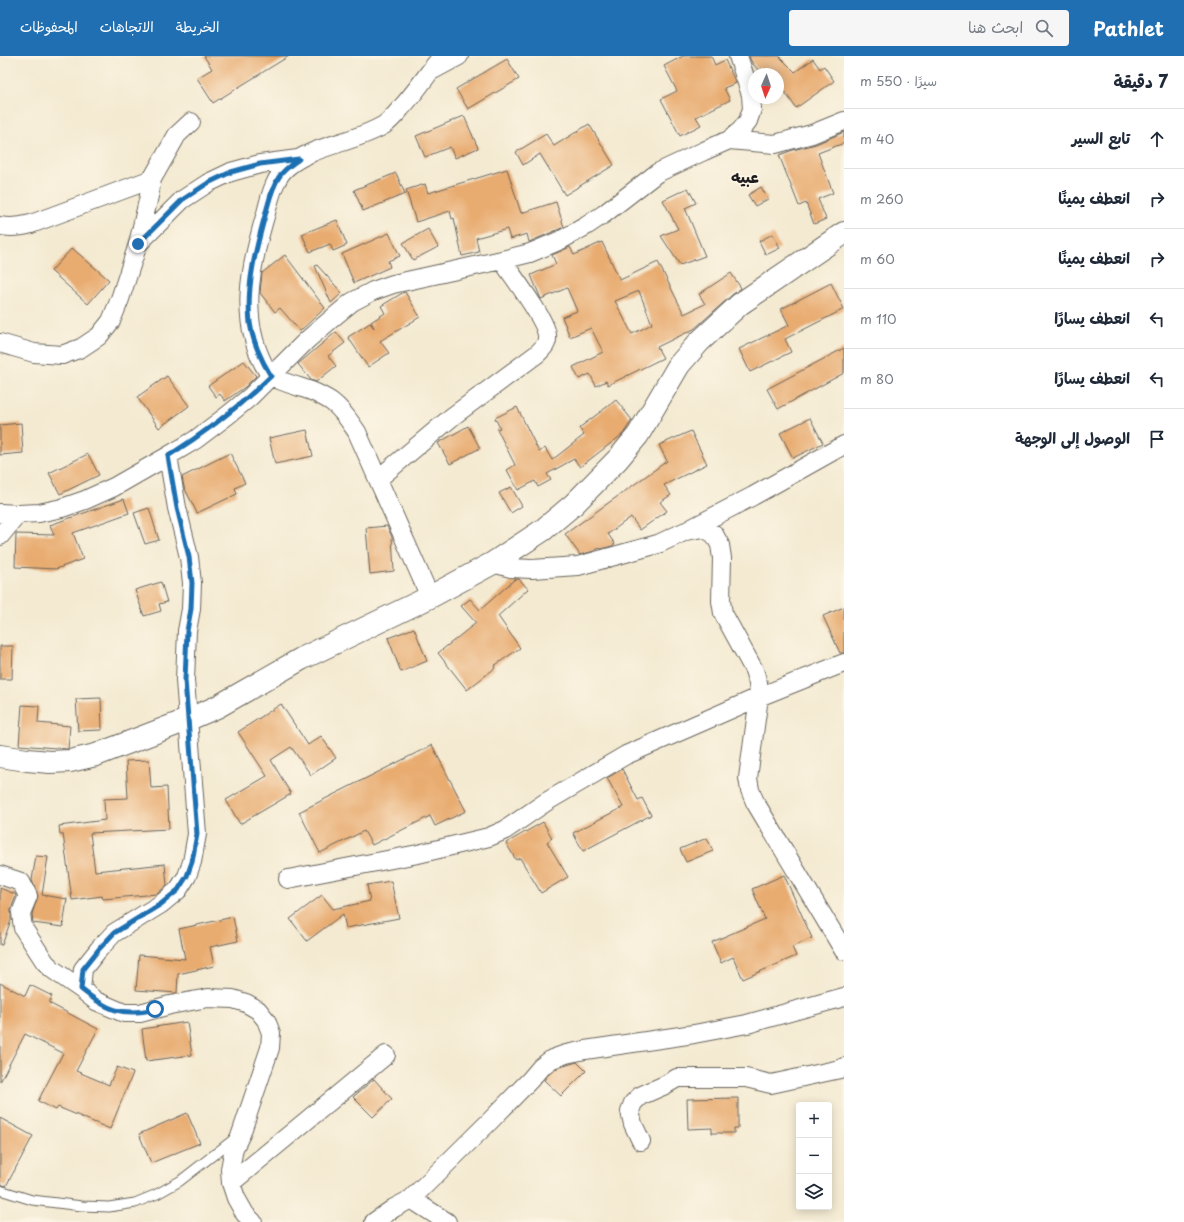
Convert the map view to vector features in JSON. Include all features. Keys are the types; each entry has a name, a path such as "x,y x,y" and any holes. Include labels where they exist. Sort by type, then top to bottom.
{"main road":[{"path":"2,759 50,762 70,761 96,755 188,720 217,706 301,659 430,597 493,563 543,530 574,504 618,459 638,435 679,365 704,337 740,304 844,233"}],"street":[{"path":"430,597 357,432 346,415 333,402 316,393 271,376 261,361 255,342 250,324 249,304 250,276 256,246 272,193 278,179 286,168 311,153 384,125 405,104 442,56"},
{"path":"430,71 459,56"},
{"path":"0,513 39,513 62,508 114,487 194,440 228,415 250,397 307,340 352,302 374,291 393,284 530,253 561,240 604,214 657,173 704,150 729,140 740,132 748,121 752,109 751,95 738,56"},
{"path":"729,140 775,144 812,134 844,121"},
{"path":"0,343 34,353 62,355 81,348 99,336 111,321 120,299 138,244 152,179 177,136 191,122"},
{"path":"138,244 182,200 208,183 231,172 260,164 299,159"},
{"path":"0,226 8,228 21,227 31,224 152,179"},
{"path":"378,479 453,416 537,354 545,346 547,336 539,316 502,260"},
{"path":"493,563 511,568 532,569 578,566 658,544 753,496 844,445"},
{"path":"81,989 83,969 114,933 161,904 178,890 187,876 192,862 197,834 185,680 187,631 191,609 192,583 189,557 177,508 168,456"},
{"path":"0,536 18,514"},
{"path":"686,531 703,528 714,534 720,545 722,558 721,601 723,613 754,670 758,683 759,697 748,778 754,802 844,951"},
{"path":"288,879 418,854 489,837 505,830 546,802 626,755 759,697 844,663"},
{"path":"0,875 21,882 28,896 21,913 23,928 45,962 52,969 96,1001 124,1013 140,1013 170,1005 208,998 233,999 246,1003 258,1010 266,1020 271,1033 270,1048 241,1134 234,1148 230,1169 231,1182 236,1198 245,1214 252,1222"},
{"path":"374,1222 394,1208 411,1199 530,1080 541,1067 552,1059 585,1050 694,1034 747,1024 844,996"},
{"path":"231,1182 386,1055"},
{"path":"640,1141 630,1112 633,1103 640,1096 677,1078 746,1078 771,1084 844,1067"},
{"path":"411,1199 447,1222"}],"lane":[{"path":"0,1190 32,1200 82,1206 109,1207 135,1203 158,1194 180,1181 241,1134"}],"building":[{"path":"204,56 289,56 213,103 197,78 212,69"},
{"path":"683,56 711,56 715,65 725,60 736,83 724,88 730,100 696,117 701,125 680,136 661,99 677,91 664,66"},
{"path":"749,56 779,56 795,72 813,59 820,69 824,66 834,81 796,108 784,91 784,68 757,68"},
{"path":"507,59 519,79 468,109 456,89"},
{"path":"464,116 478,148 455,158 450,147 425,157 416,136"},
{"path":"589,124 614,165 565,195 540,154 523,165 516,152 546,134 554,146"},
{"path":"844,132 844,143 818,153 833,193 818,199 826,219 814,224 806,203 799,206 779,155 816,144"},
{"path":"507,169 521,213 556,202 564,227 529,242 527,234 510,239 507,229 476,238 479,252 462,256 454,218 452,219 450,211 416,222 406,190 425,184 428,193"},
{"path":"396,173 405,194 363,211 354,190"},
{"path":"761,187 768,199 755,206 748,195"},
{"path":"688,188 696,203 685,208 705,256 680,265 661,236 678,229 663,200"},
{"path":"337,220 347,245 333,251 330,244 310,252 302,234"},
{"path":"428,229 438,247 413,260 403,243"},
{"path":"389,233 400,256 388,261 390,267 354,283 342,254"},
{"path":"773,234 780,248 766,255 759,241"},
{"path":"602,242 620,280 658,262 684,314 705,304 699,294 731,273 741,288 694,329 657,347 663,358 608,385 606,381 596,386 590,374 579,379 573,367 603,352 591,328 570,337 562,317 577,311 567,288 541,299 531,275 556,264 552,255 570,247 574,255","holes":["639,291 652,324 632,334 615,301"]},
{"path":"72,248 109,280 88,304 51,271"},
{"path":"285,255 325,308 300,331 280,308 275,312 260,293 262,273"},
{"path":"317,265 342,293 331,303 315,266"},
{"path":"831,283 844,309 785,339 791,352 750,372 739,349 789,325 781,309"},
{"path":"404,292 420,317 380,341 389,353 368,367 348,337 370,323 374,328 371,322 385,313 381,306"},
{"path":"336,332 345,343 328,356 336,366 316,382 311,380 298,364"},
{"path":"844,348 844,373 778,409 767,389"},
{"path":"244,361 256,376 245,387 225,401 220,394 216,397 208,386"},
{"path":"167,376 189,406 159,428 137,397"},
{"path":"616,400 632,420 623,434 580,467 574,459 547,474 551,480 538,487 535,481 518,490 507,470 515,465 497,429 500,428 495,418 517,407 539,452 545,448 552,460 584,435 579,428"},
{"path":"810,418 823,443 793,458 780,433"},
{"path":"21,423 23,453 0,455 0,425"},
{"path":"468,426 480,448 450,464 438,443"},
{"path":"307,430 313,456 275,464 269,438"},
{"path":"691,431 707,464 664,485 671,495 660,502 667,511 640,530 631,517 608,534 615,544 580,555 565,534 667,461 659,445"},
{"path":"230,453 245,483 235,488 237,494 197,513 184,487 182,477"},
{"path":"88,454 99,475 60,494 49,473"},
{"path":"511,487 522,506 511,513 499,493"},
{"path":"124,499 129,513 73,533 83,559 56,569 15,567 16,534 54,535 50,525"},
{"path":"149,508 159,540 145,544 134,513"},
{"path":"387,526 392,537 394,571 370,574 366,528"},
{"path":"515,579 519,579 528,589 498,616 520,648 494,666 495,668 467,690 438,653 476,623 461,606 470,599 480,610"},
{"path":"161,582 167,602 159,604 161,611 144,616 135,590"},
{"path":"844,607 844,653 840,653 823,616"},
{"path":"414,628 427,661 401,672 388,638"},
{"path":"0,646 13,646 12,679 0,679"},
{"path":"101,698 102,730 78,731 76,699"},
{"path":"281,704 308,745 321,736 336,758 311,775 291,747 271,760 291,794 240,824 226,800 267,776 238,732"},
{"path":"22,705 39,706 38,723 70,726 68,749 19,745"},
{"path":"432,745 466,811 435,826 430,816 372,845 364,831 320,853 299,812"},
{"path":"149,760 151,788 167,787 169,829 90,833 95,871 165,864 167,885 157,894 103,899 102,896 72,900 63,834 60,834 59,826 105,820 104,799 128,798 126,761"},
{"path":"622,769 638,800 642,798 651,815 583,851 573,833 623,807 607,778"},
{"path":"543,822 552,838 547,842 568,877 541,893 520,858 516,860 506,843"},
{"path":"707,838 713,851 686,862 680,849"},
{"path":"36,856 48,857 42,895 67,899 63,927 33,923 32,914 38,896 32,880"},
{"path":"784,875 812,938 792,947 796,956 743,979 733,957 721,963 712,942 765,919 752,889"},
{"path":"391,881 399,918 346,928 343,914 307,941 290,919 322,895 333,909 370,901 367,885"},
{"path":"0,888 15,894 16,896 11,909 11,920 2,945 0,945"},
{"path":"233,917 238,941 210,947 214,966 178,974 177,993 136,990 139,955 185,959 179,929"},
{"path":"0,983 25,996 30,985 52,996 49,1003 98,1029 76,1071 109,1085 117,1067 133,1073 110,1129 58,1107 56,1110 38,1101 63,1053 25,1034 0,1082"},
{"path":"187,1022 192,1055 146,1061 142,1029"},
{"path":"577,1062 586,1071 561,1096 544,1080 557,1068"},
{"path":"374,1079 392,1099 373,1117 353,1097"},
{"path":"738,1098 738,1128 734,1128 734,1133 712,1133 712,1128 688,1129 687,1099"},
{"path":"187,1113 200,1143 151,1163 139,1134"},
{"path":"0,1118 33,1136 6,1186 0,1184"}],"district":[{"name":"عبيه","path":"745,177"}],"route":[{"path":"138,244 182,200 208,183 231,172 260,164 299,159 286,168 278,179 272,193 256,246 250,276 250,324 261,361 271,376 250,397 228,415 194,440 168,456 177,508 189,557 192,583 191,609 187,631 185,680 197,834 192,862 187,876 178,890 161,904 114,933 83,969 81,989 96,1001 124,1013 140,1013 155,1009"}]}
